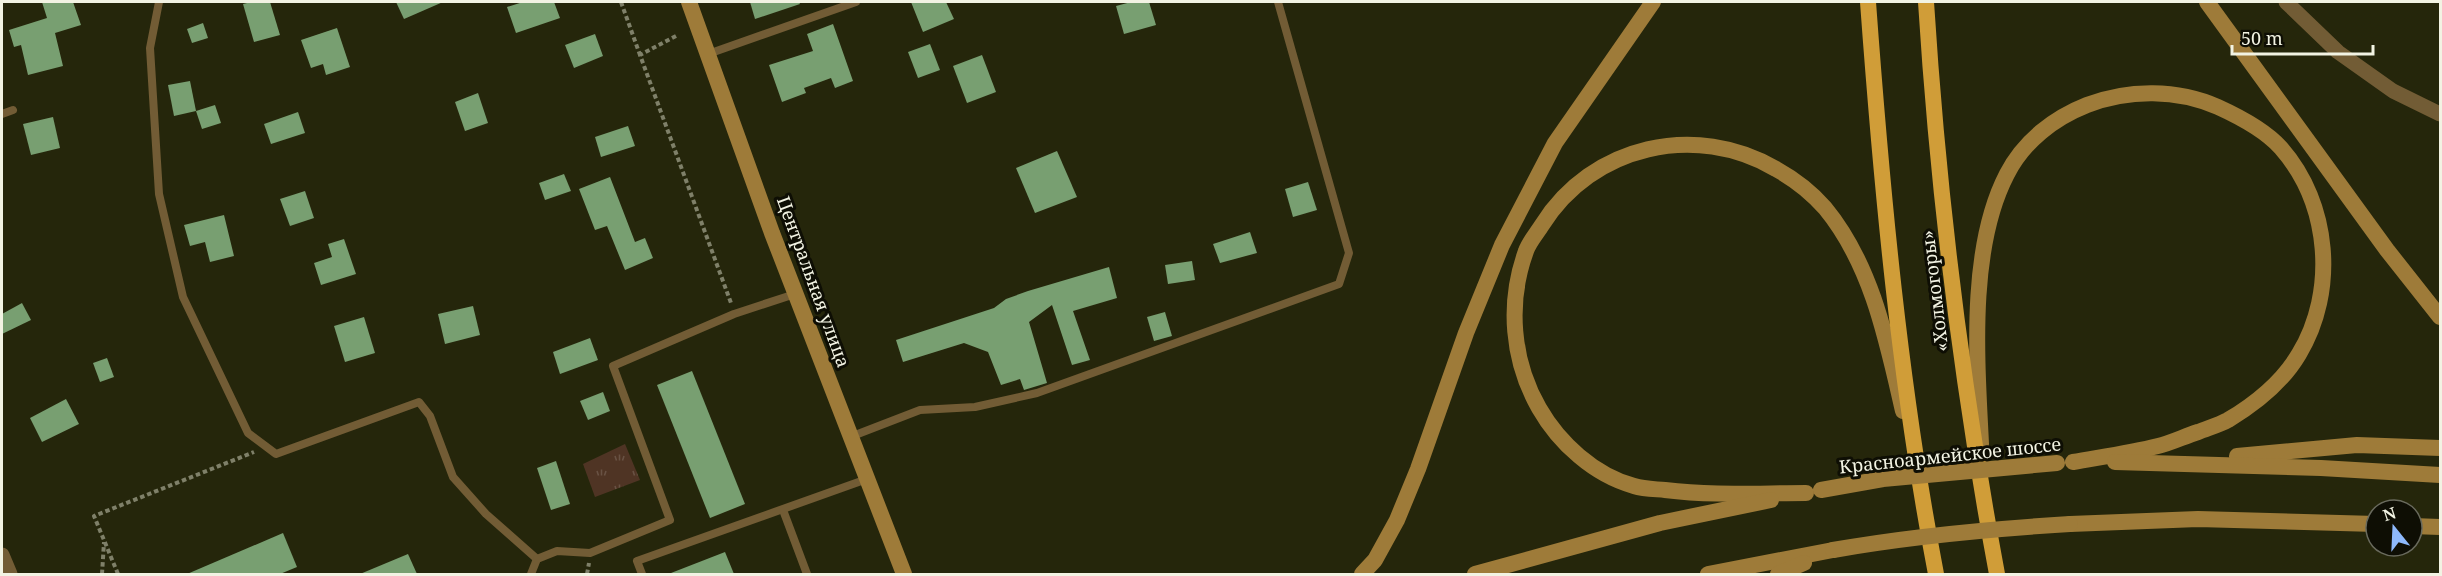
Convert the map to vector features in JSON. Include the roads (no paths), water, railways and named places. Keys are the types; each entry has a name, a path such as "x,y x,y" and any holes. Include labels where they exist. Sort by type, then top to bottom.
{"highway":[{"path":"1868,2 1893,279 1920,489 1936,574"},
{"name":"«Холмогоры»","path":"1926,2 1932,97 1957,317 1997,574"}],"main road":[{"name":"Центральная улица","path":"689,2 795,294 904,574"},
{"path":"1362,574 1375,560 1397,520 1418,470 1466,333 1502,245 1555,143 1653,2"},
{"path":"2207,2 2387,250 2440,317"},
{"path":"1982,489 1977,363 1981,271 1990,216 2008,172 2033,138 2067,113 2108,98 2154,93 2199,99 2241,117 2280,147 2307,186 2321,228 2324,273 2318,310 2299,355 2266,393 2226,421 2159,446 2065,462"},
{"path":"1813,492 1692,494 1634,486 1598,469 1578,455 1548,424 1534,400 1520,367 1515,334 1516,294 1526,250 1552,209 1584,178 1626,155 1671,144 1721,146 1758,158 1796,180 1824,207 1850,246 1872,292 1890,351 1920,489"},
{"path":"2161,462 2357,446 2440,448"},
{"name":"Красноармейское шоссе","path":"1475,574 1660,523 1813,492 1906,477 2065,462 2161,462 2440,475"},
{"path":"1924,511 1930,574"},
{"path":"1708,574 1908,537 1986,529 2198,519 2364,524"},
{"path":"2424,526 2440,527"},
{"path":"1778,574 1833,550"}],"street":[{"path":"2286,2 2338,52 2393,91 2440,114"},
{"path":"2,555 10,574"}],"lane":[{"path":"159,2 150,48 159,194 183,297 248,433 276,454 419,402 430,416 453,477 486,514 537,559"},
{"path":"708,54 856,2"},
{"path":"850,437 920,411 975,407 1037,393 1339,284 1349,253 1278,2"},
{"path":"2,114 13,110"},
{"path":"531,574 537,559 557,552 590,553 670,520 613,366 734,314 795,294"},
{"path":"642,574 637,561 867,479"},
{"path":"783,510 807,574"}]}
